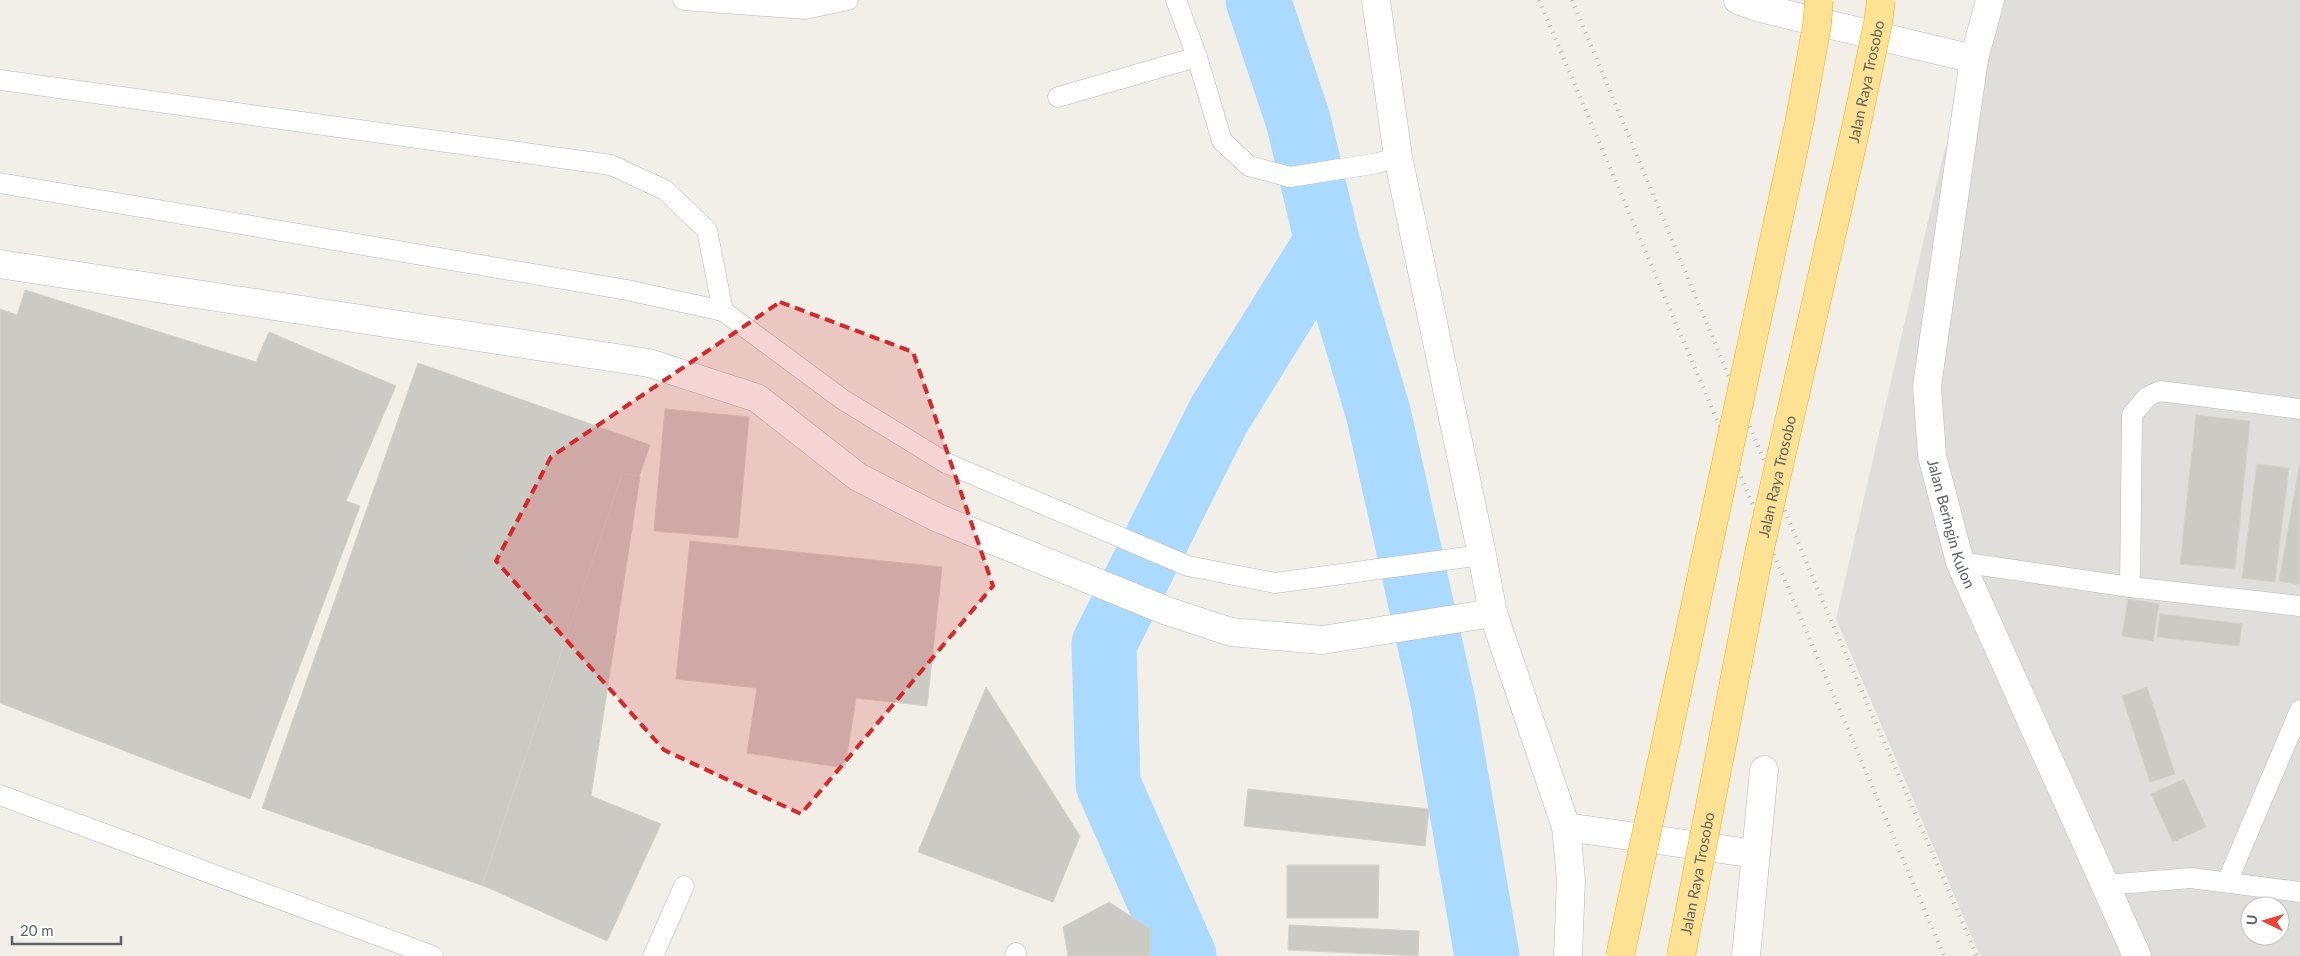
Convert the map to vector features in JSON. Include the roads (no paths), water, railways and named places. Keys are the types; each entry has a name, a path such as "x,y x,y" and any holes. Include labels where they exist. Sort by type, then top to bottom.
{"highway":[{"path":"1620,956 1797,134 1818,25 1819,0"},
{"name":"Jalan Raya Trosobo","path":"1681,956 1759,553 1855,132 1878,23 1881,0"}],"street":[{"path":"1376,0 1388,160 1482,556 1493,612 1566,827 1572,880 1568,956"},
{"path":"1738,0 1760,8 1974,59"},
{"name":"Jalan Beringin Kulon","path":"1990,0 1974,59 1927,386 1932,456 1960,562 2137,956"},
{"path":"0,264 649,363 757,398 858,477 938,518 1166,611 1231,632 1322,640 1493,612"},
{"path":"1746,956 1764,770"},
{"path":"1566,827 1756,854"}],"lane":[{"path":"683,0 805,9 848,0"},
{"path":"1176,0 1198,57 1222,140 1249,166 1290,177 1388,160"},
{"path":"1058,97 1198,57"},
{"path":"0,80 611,165 665,190 707,230 722,311"},
{"path":"0,182 627,290 722,311 842,399 946,463 1080,522 1188,566 1276,583 1482,556"},
{"path":"2130,587 2132,415 2147,397 2160,391 2300,409"},
{"path":"1960,562 2130,587 2300,606"},
{"path":"2227,882 2300,710"},
{"path":"0,795 433,956"},
{"path":"2105,885 2191,878 2300,892"},
{"path":"654,956 684,886"}],"waterway":[{"path":"1184,956 1108,784 1104,644 1219,415 1327,241 1298,120 1258,0"},
{"path":"1327,241 1378,412 1443,702 1487,956"}],"railway":[{"path":"1539,0 1944,956"},
{"path":"1572,0 1815,583 1977,956"}]}
